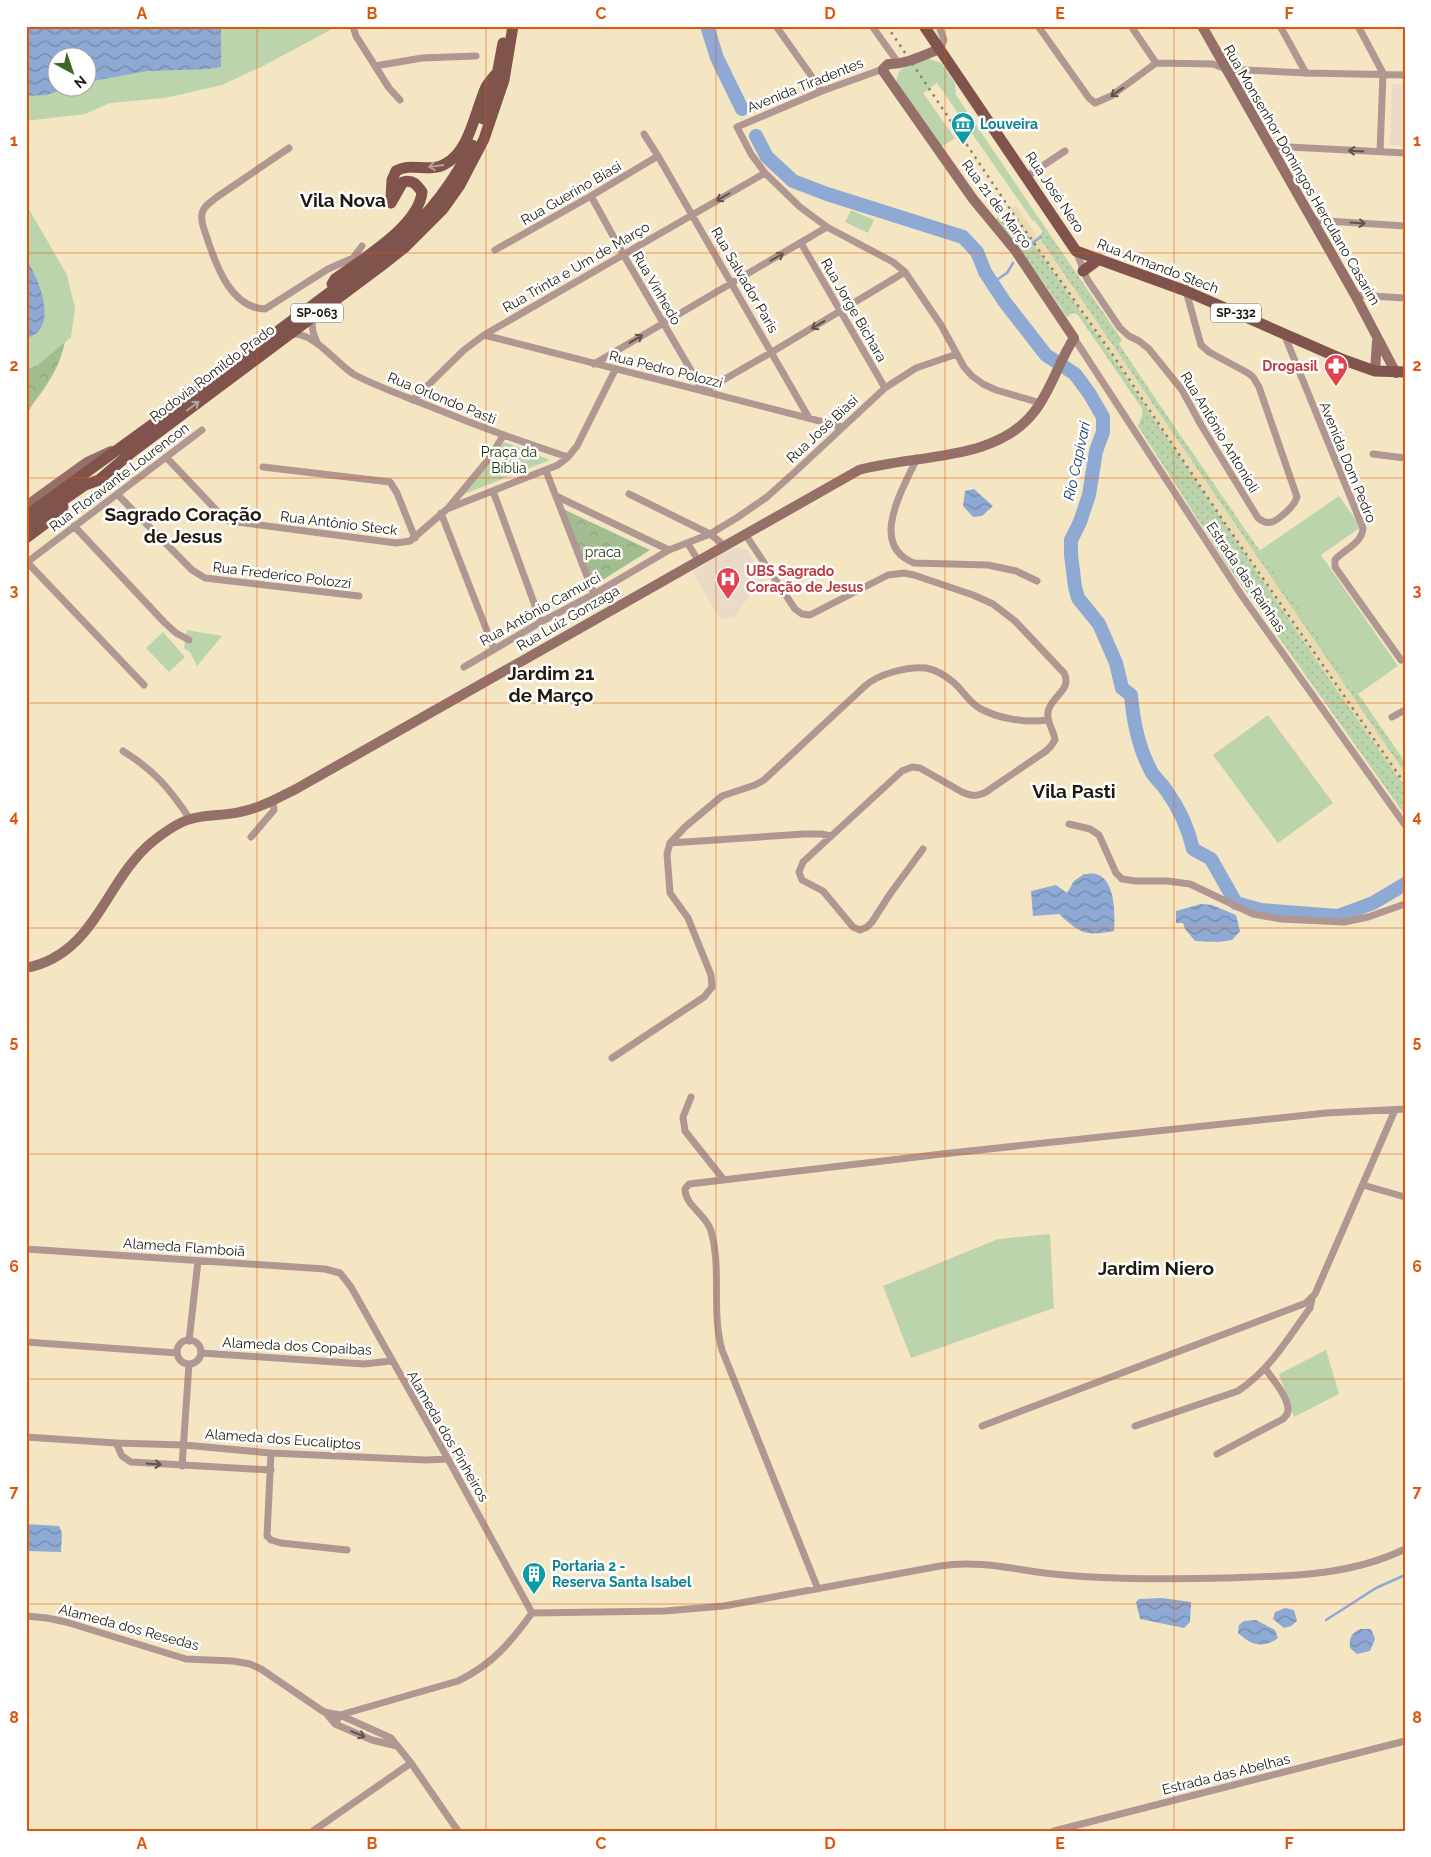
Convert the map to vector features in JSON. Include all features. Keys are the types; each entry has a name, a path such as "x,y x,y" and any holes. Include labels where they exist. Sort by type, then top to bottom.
{"main road":[{"name":"Rodovia Romildo Prado","path":"26,516 317,303 400,240 422,220 446,190 476,138 494,91 505,26"},
{"name":"Rodovia Romildo Prado","path":"26,526 85,485 99,480 132,452 257,360 404,248 443,209 460,185 484,139 504,80 512,26"},
{"name":"Rua José Nero","path":"924,26 1076,251"},
{"name":"Rua Monsenhor Domingos Herculano Casarim","path":"1202,26 1377,337 1400,372"},
{"name":"Avenida Tiradentes","path":"894,69 940,50"},
{"name":"Rua 21 de Março","path":"894,69 896,89 973,199 1015,250 1074,338"},
{"path":"317,303 335,280 378,248 413,215 419,205 422,192 417,184 412,181 403,182 391,203 394,174 405,167 442,166 455,158 473,122 486,86 498,72"},
{"name":"Rua Armando Stech","path":"1076,251 1186,291 1344,360 1375,371 1400,372"},
{"path":"1083,271 1098,260"},
{"path":"1375,371 1377,337"},
{"name":"Rua Luiz Gonzaga","path":"26,968 52,960 82,936 130,864 141,852 169,830 190,819 241,812 273,801 859,470 874,465 984,446 1007,436 1025,423 1041,403 1054,373 1074,338"},
{"path":"26,506 87,462 125,444"},
{"path":"26,538 50,520 70,500 99,480"}],"street":[{"path":"353,26 356,36 389,88 400,100"},
{"path":"776,26 822,90"},
{"path":"872,26 894,69"},
{"path":"940,26 944,40 940,50"},
{"path":"1038,26 1089,98 1095,103 1111,96 1156,63 1213,64 1226,69 1306,73 1383,73 1405,75"},
{"path":"1131,26 1156,63"},
{"path":"1280,26 1306,73"},
{"path":"1358,26 1383,73 1380,152"},
{"path":"376,66 422,58 476,56"},
{"name":"Avenida Tiradentes","path":"765,173 751,154 737,127 822,90 894,69"},
{"name":"Rua Salvador Paris","path":"644,134 809,418"},
{"path":"1270,146 1405,153"},
{"path":"289,148 217,197 206,206 202,213 202,220 211,249 225,281 237,296 250,306 265,309 328,269 353,258 362,246"},
{"path":"1026,177 1064,151"},
{"name":"Rua Guerino Biasi","path":"495,250 592,196 658,156"},
{"path":"765,173 800,207 827,226 893,262 905,272 941,325 972,376 983,384 1012,396 1041,403"},
{"name":"Rua Trinta e Um de Março","path":"413,400 464,350 484,335 765,173"},
{"name":"Rua Vinhedo","path":"592,196 623,254 704,391"},
{"path":"1312,220 1405,226"},
{"path":"594,364 827,226"},
{"name":"Rua Jorge Bichara","path":"801,243 885,388"},
{"path":"317,342 312,329 312,322 316,315 404,248"},
{"name":"Rua Antônio Antonioli","path":"1076,251 1083,271 1120,328 1149,349 1173,378 1258,518 1267,523 1276,521 1294,504 1297,500 1297,494 1261,393 1253,377 1208,352 1201,345 1186,291"},
{"path":"704,391 905,272"},
{"path":"1355,295 1405,298"},
{"path":"284,338 294,334 317,342"},
{"name":"Avenida Dom Pedro","path":"1284,334 1363,528 1359,540 1335,560 1335,567 1402,660"},
{"name":"Rua Pedro Polozzi","path":"484,335 843,427"},
{"name":"Estrada das Rainhas","path":"1074,338 1242,596 1405,825"},
{"name":"Rua Orlondo Pasti","path":"317,342 341,365 354,374 503,436 568,457"},
{"name":"Rua José Biasi","path":"710,534 767,497 885,388 916,368 957,354"},
{"path":"444,511 546,471 568,457 576,446 616,370"},
{"name":"Rua Floravante Lourencon","path":"27,562 202,430"},
{"path":"263,467 390,482 397,493 415,538 444,511 488,460 503,436"},
{"path":"1373,454 1405,458"},
{"name":"Rua Antônio Steck","path":"166,457 218,512 229,521 396,543 405,543 415,538"},
{"path":"917,458 894,512 890,531 891,541 900,556 914,564 995,566 1016,571 1037,581"},
{"path":"546,471 594,594"},
{"path":"494,491 541,622"},
{"name":"Rua Frederico Polozzi","path":"117,494 192,570 205,578 359,596"},
{"path":"629,494 710,534 724,545"},
{"path":"556,496 668,550"},
{"path":"444,511 494,649"},
{"path":"74,526 164,622 176,633 190,640"},
{"name":"Rua Antônio Camurci","path":"464,667 668,550 688,544 710,534"},
{"path":"744,534 795,609 802,614 810,615 888,575 914,575 993,604 1015,621 1066,676 1065,687 1049,707 1048,720 1055,737 1052,746 981,795 968,795 926,771 915,768 907,769 897,775 803,862 799,872 802,880 820,888 828,896 849,924 856,929 864,929 869,925 923,849"},
{"path":"688,544 698,560"},
{"path":"27,562 144,685"},
{"path":"612,1058 704,997 712,987 711,975 688,918 670,893 667,854 670,843 722,796 761,783 865,686 883,675 919,668 932,670 953,682 981,709 1023,722 1048,720"},
{"path":"1392,717 1405,710"},
{"path":"123,751 156,775 168,788 190,819"},
{"path":"251,837 274,810 273,801"},
{"path":"1069,824 1090,829 1099,835 1116,873 1122,879 1136,881 1167,880 1190,884 1253,914 1281,918 1344,922 1368,917 1405,904"},
{"path":"670,843 804,834 831,836"},
{"path":"691,1097 683,1117 685,1131 724,1180"},
{"path":"818,1589 722,1350 718,1332 716,1276 711,1229 685,1193 685,1189 689,1184 942,1154 1326,1113 1405,1109"},
{"path":"1135,1426 1238,1391 1252,1382 1265,1368 1310,1308 1313,1297 1394,1110"},
{"path":"1362,1185 1405,1197"},
{"name":"Alameda Flamboiã","path":"26,1249 325,1269 340,1273"},
{"path":"189,1341 198,1260"},
{"name":"Alameda dos Pinheiros","path":"340,1273 350,1287 448,1459 532,1613"},
{"path":"982,1426 1132,1368 1296,1308 1306,1304 1313,1297"},
{"path":"189,1341 199,1346 200,1353 198,1360 189,1364 180,1360 177,1353 182,1343 189,1341"},
{"path":"26,1342 177,1353"},
{"name":"Alameda dos Copaibas","path":"200,1353 364,1364 391,1361"},
{"path":"182,1466 189,1364"},
{"path":"1217,1454 1283,1419 1287,1413 1288,1409 1282,1396 1265,1368"},
{"name":"Alameda dos Eucaliptos","path":"26,1437 184,1445 271,1453 426,1460 448,1459"},
{"path":"116,1443 122,1456 131,1462 271,1470"},
{"path":"271,1453 268,1536 271,1540 281,1543 347,1550"},
{"path":"335,1724 340,1716 458,1681 477,1672 510,1643 532,1613 698,1609 966,1563 1081,1577 1184,1579 1294,1576 1344,1570 1405,1549"},
{"name":"Alameda dos Resedas","path":"26,1616 66,1622 186,1659 233,1661 250,1664 324,1712 340,1716 391,1738 411,1763 458,1831"},
{"path":"324,1712 335,1724 372,1740 397,1746"},
{"name":"Estrada das Abelhas","path":"1054,1831 1405,1740"},
{"path":"313,1831 411,1763"}],"shaded area":[{"path":"1392,84 1405,85 1405,146 1390,145"},
{"path":"1016,205 1405,773 1405,787 1323,670 1120,368 1009,210"},
{"name":"UBS Sagrado Coração de Jesus","path":"731,548 747,549 764,580 758,583 734,618 720,619 693,572"}],"green space":[{"path":"26,26 338,26 261,67 222,85 165,98 110,103 85,114 26,121"},
{"path":"927,58 941,63 955,83 956,95 1038,217 1033,221 937,83 923,93 955,138 940,148 897,85 898,73 901,69"},
{"path":"26,204 67,275 75,308 71,337 38,365 26,370"},
{"path":"851,210 874,220 868,233 845,222"},
{"path":"1006,212 1019,231 1023,229 1120,368 1323,670 1405,787 1405,815 1225,562 1138,426 1143,413 1141,407 1078,315 1073,313 1067,317 1044,283 995,220"},
{"path":"1038,217 1122,340 1119,344 1159,404 1405,762 1405,773 1038,236 1043,232 1034,220"},
{"path":"66,337 54,373 26,417 26,342"},
{"name":"Praça da Bíblia","path":"504,442 550,460 462,495"},
{"path":"1339,496 1361,527 1321,555 1398,666 1358,694 1259,551"},
{"name":"praca","path":"563,509 650,550 593,586"},
{"path":"187,630 222,636 197,666 190,652 184,648"},
{"path":"163,632 185,657 169,672 146,648"},
{"path":"1268,715 1333,803 1278,843 1213,755"},
{"path":"1050,1234 1054,1308 911,1358 883,1286 998,1239"},
{"path":"1326,1350 1339,1394 1294,1417 1279,1374"}],"water":[{"path":"26,26 221,26 221,67 147,71 98,80 98,48 48,48 48,94 26,96"},
{"path":"26,259 39,285 44,306 44,316 42,325 37,333 26,339"},
{"path":"974,489 993,506 982,516 973,517 963,506 965,491"},
{"path":"1084,874 1096,874 1103,878 1111,890 1114,931 1084,932 1073,926 1059,914 1033,916 1031,891 1056,885 1067,893 1074,881"},
{"path":"1201,904 1212,905 1236,915 1240,931 1232,940 1218,942 1195,941 1185,929 1183,923 1176,923 1176,911"},
{"path":"26,1524 59,1526 62,1533 61,1552 26,1551"},
{"path":"1162,1598 1191,1602 1190,1622 1184,1628 1140,1619 1136,1602 1139,1599"},
{"path":"1285,1608 1294,1610 1297,1621 1291,1626 1284,1628 1273,1619 1275,1612"},
{"path":"1256,1620 1275,1630 1278,1638 1267,1644 1257,1644 1252,1643 1238,1633 1239,1625 1244,1621"},
{"path":"1360,1629 1371,1629 1375,1639 1370,1651 1357,1654 1350,1648 1350,1638"}],"waterway":[{"name":"Rio Capivari","path":"707,26 717,58 742,109"},
{"name":"Rio Capivari","path":"756,136 767,157 793,181 827,194 963,237 977,252 985,272 1004,301 1046,355 1075,374 1089,393 1103,417 1103,432 1096,451 1089,495 1080,522 1071,540 1071,555 1078,598 1099,624 1116,663 1122,688 1131,695 1139,742 1151,772 1164,787 1179,811 1186,825 1193,849 1211,859 1236,903 1261,910 1338,916 1373,903 1405,884"},
{"path":"1029,245 1041,237"},
{"path":"992,283 1007,273 1013,263"},
{"path":"1326,1620 1376,1588 1405,1575"}],"railway":[{"path":"887,26 1010,209 1115,358 1222,519 1405,784"}],"place":[{"name":"Louveira","path":"963,145"},
{"name":"Drogasil","path":"1336,387"},
{"name":"UBS Sagrado Coração de Jesus","path":"728,600"},
{"name":"Portaria 2 - Reserva Santa Isabel","path":"534,1595"}],"district":[{"name":"Vila Nova","path":"343,200"},
{"name":"Sagrado Coração de Jesus","path":"183,525"},
{"name":"Jardim 21 de Março","path":"551,684"},
{"name":"Vila Pasti","path":"1074,791"},
{"name":"Jardim Niero","path":"1156,1268"}]}
